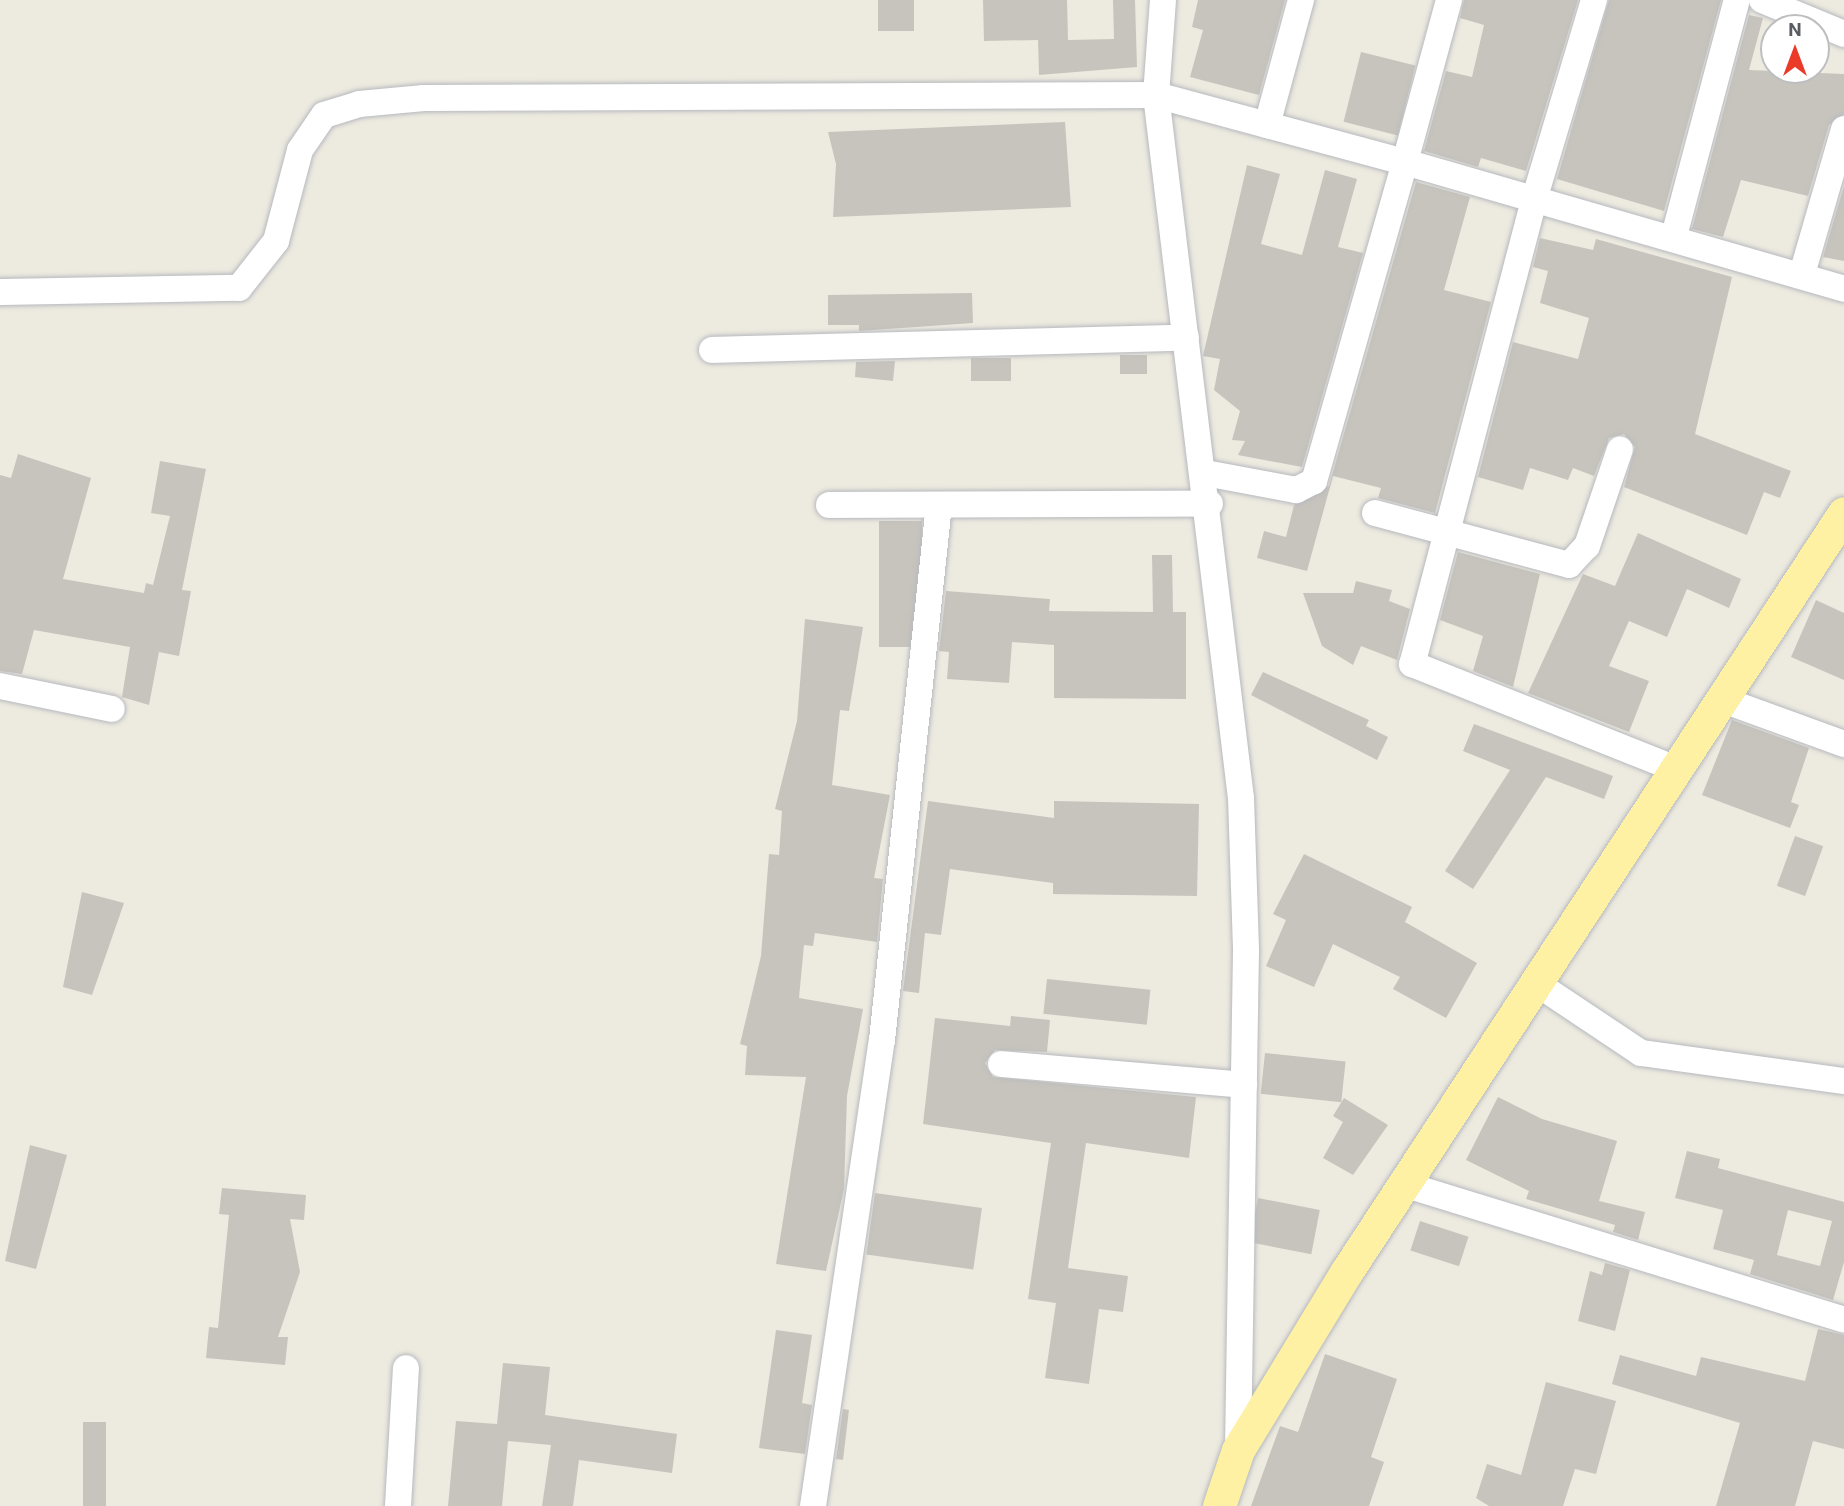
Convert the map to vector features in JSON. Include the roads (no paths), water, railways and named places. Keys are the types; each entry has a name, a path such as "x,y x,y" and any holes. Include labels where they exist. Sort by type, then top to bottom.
{"main road":[{"path":"1219,1506 1238,1450 1403,1184 1679,770 1844,513"}],"street":[{"path":"1163,0 1156,95 1210,505 1241,798 1244,1085 1238,1450"},
{"path":"1267,125 1301,0"},
{"path":"1205,473 1296,490 1314,481 1449,0"},
{"path":"1594,0 1534,200 1412,664 1679,770"},
{"path":"1674,236 1737,0"},
{"path":"1762,0 1844,34"},
{"path":"0,292 239,288 276,241 300,149 324,115 359,104 424,98 1156,95 1674,236 1844,289"},
{"path":"1802,274 1844,130"},
{"path":"712,350 1186,338"},
{"path":"1375,513 1569,565 1587,546 1620,450"},
{"path":"829,505 1210,505"},
{"path":"813,1506 882,1040 939,505"},
{"path":"0,686 111,709"},
{"path":"1723,700 1844,744"},
{"path":"1536,983 1641,1053 1844,1081"},
{"path":"1001,1064 1244,1085"},
{"path":"1403,1184 1844,1320"},
{"path":"398,1506 407,1368"}]}
